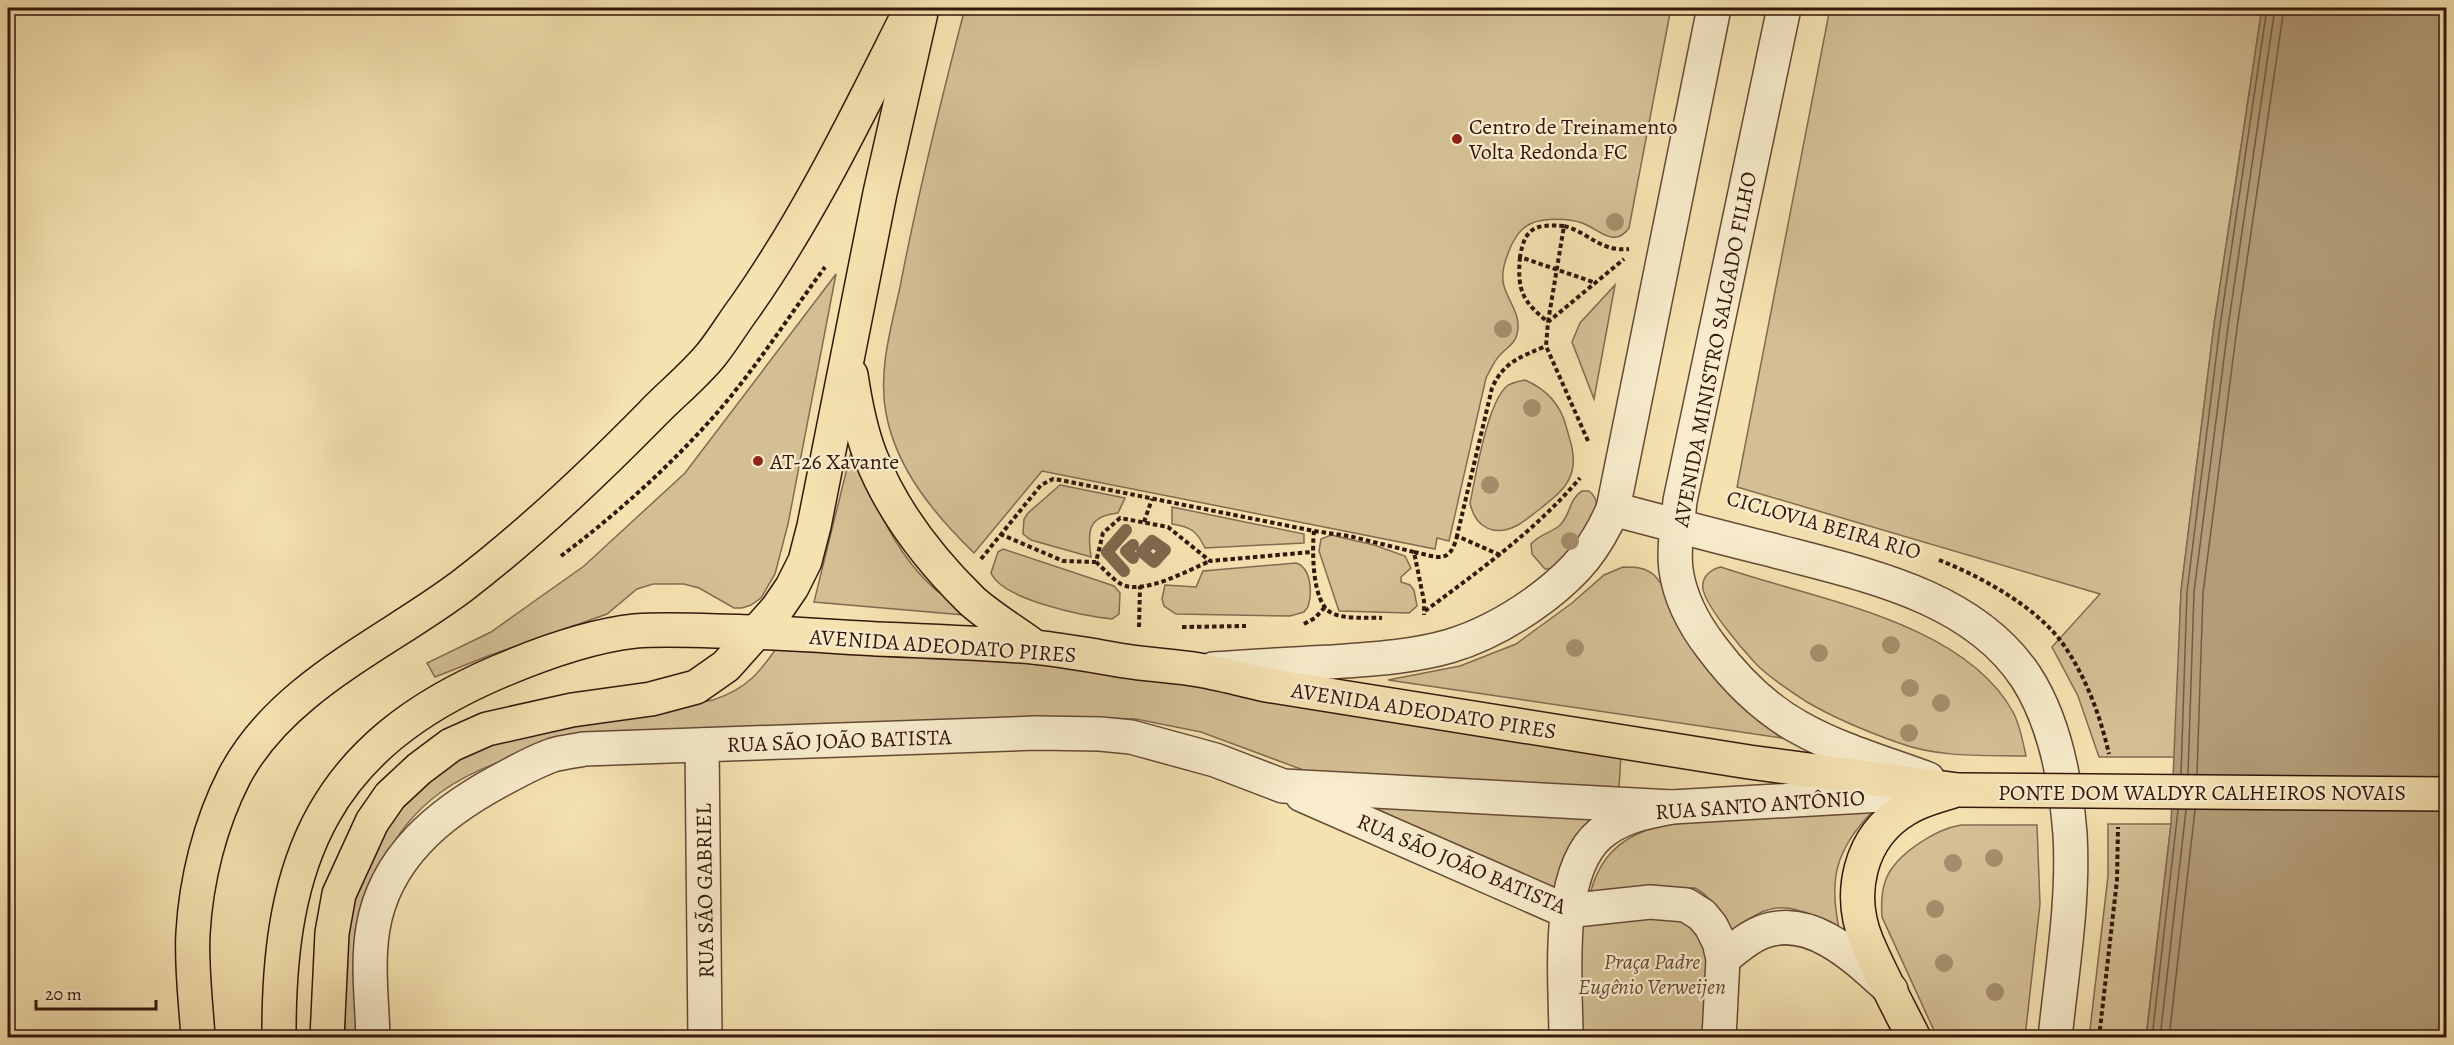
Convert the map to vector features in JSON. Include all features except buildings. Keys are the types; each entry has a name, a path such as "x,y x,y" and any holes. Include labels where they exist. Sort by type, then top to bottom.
{"main road":[{"path":"198,1038 193,936 196,894 218,814 234,776 254,745 308,692 462,586 519,540 586,481 710,356 774,267 827,174 912,8"},
{"path":"327,1038 332,933 339,894 372,822 390,796 419,769 451,745 487,729 572,710 651,699 696,687 726,666 758,632 792,587 805,561 814,526 880,193 922,8"},
{"path":"847,353 857,413 870,454 883,484 904,519 925,548 973,602 1035,647"},
{"name":"AVENIDA ADEODATO PIRES","path":"279,1038 279,985 284,941 303,855 322,815 346,778 373,749 404,723 438,701 482,679 555,651 633,632 758,632 1035,647 1197,670 1266,685 1725,758 1958,790"},
{"path":"1914,1038 1867,941 1857,902 1862,864 1871,842 1905,809 1958,790"},
{"name":"PONTE DOM WALDYR CALHEIROS NOVAIS","path":"1958,790 2446,794"}],"street":[{"path":"1197,670 1385,658 1451,645 1487,631 1526,609 1559,584 1586,559 1602,536 1613,509 1714,8"},
{"name":"AVENIDA MINISTRO SALGADO FILHO","path":"1784,8 1683,485 1677,526 1676,570 1690,613 1705,639 1726,667 1749,691 1774,711 1815,736 1958,790"},
{"path":"1613,509 1859,572 1914,592 1949,610 1978,628 2004,651 2026,678 2042,708 2053,739 2067,803 2070,835 2070,900 2055,1038"},
{"name":"RUA SÃO JOÃO BATISTA","path":"374,1038 370,959 373,927 382,897 413,843 454,808 508,776 552,756 584,749 1036,733 1131,737 1185,751 1283,786 1566,912 1650,902 1686,905 1702,915 1712,926 1723,959"},
{"name":"RUA SÃO GABRIEL","path":"702,745 705,1038"},
{"name":"RUA SÃO JOÃO BATISTA","path":"1283,786 1672,807"},
{"name":"RUA SANTO ANTÔNIO","path":"1566,1038 1566,912 1583,855 1599,835 1623,820 1644,812 1672,807 1958,790"},
{"path":"1719,1038 1723,959 1761,932 1778,928 1796,928 1813,933 1845,951 1891,990"}],"path":[{"path":"1548,224 1564,226 1577,230 1603,247 1618,250 1636,249 1548,322 1532,309 1521,291 1522,242 1532,230 1548,224"},
{"path":"1564,226 1545,346 1591,449"},
{"path":"1520,257 1596,283"},
{"path":"978,566 999,534 1041,485 1053,479 1349,536 1444,557 1453,552 1492,388 1498,375 1514,360 1545,346"},
{"path":"1425,611 1500,555 1558,503 1583,474"},
{"path":"1144,522 1152,499"},
{"path":"1096,562 1104,533 1120,518 1168,527 1209,561"},
{"path":"1314,531 1312,552 1318,593 1324,608 1337,615 1392,620"},
{"path":"999,534 1064,561 1096,562 1122,585 1154,586 1209,561 1312,552"},
{"path":"1457,536 1500,555"},
{"path":"1414,552 1425,611 1423,618"},
{"path":"1297,626 1309,622 1324,608"},
{"path":"1178,627 1253,626"},
{"path":"1129,628 1148,628"}],"green space":[{"path":"965,8 1671,8 1629,228 1618,237 1612,237 1576,221 1543,220 1525,227 1511,246 1504,266 1503,281 1518,321 1517,334 1496,360 1486,378 1449,541 1437,538 1435,549 1042,471 974,553 945,523 919,490 898,453 886,413 884,381 890,334 914,217"},
{"path":"1830,8 2262,8 2214,325 2181,591 2176,757 2099,757 2078,696 2052,647 2100,594 1737,487"},
{"path":"836,274 788,524 775,574 761,598 751,605 734,608 699,588 684,584 653,584 637,589 607,614 435,677 427,663 491,632 584,566 685,473"},
{"path":"1615,285 1594,399 1572,342 1580,323"},
{"path":"1525,380 1546,392 1560,410 1572,448 1572,471 1567,483 1540,509 1518,525 1509,529 1494,530 1481,524 1470,503 1479,458 1488,423 1500,395 1507,386"},
{"path":"852,448 886,525 908,560 937,591 976,616 814,602"},
{"path":"1060,485 1125,498 1118,513 1101,517 1092,526 1089,540 1091,557 1031,540 1023,534 1024,519 1028,513"},
{"path":"1582,491 1589,491 1595,499 1596,509 1593,520 1557,569 1545,569 1532,554 1531,544 1563,522 1574,499"},
{"path":"1172,507 1304,534 1304,543 1205,548 1193,531 1172,524"},
{"path":"1331,535 1374,545 1405,556 1411,568 1401,577 1401,582 1410,585 1414,590 1417,606 1409,613 1339,611 1319,551 1321,539"},
{"path":"1003,549 1114,586 1120,593 1119,614 1112,619 1083,614 1027,599 1011,591 998,583 991,573 998,552"},
{"path":"1296,563 1305,570 1310,582 1308,607 1304,612 1290,616 1176,614 1164,606 1162,599 1165,585 1196,587 1203,571"},
{"path":"1623,567 1643,569 1654,575 1664,589 1678,622 1695,652 1729,691 1781,738 1388,680 1460,666 1516,644 1572,603 1604,575"},
{"path":"1721,567 1883,617 1959,655 1990,681 2013,712 2026,756 1962,755 1915,748 1852,725 1807,702 1774,680 1756,664 1711,606 1703,589 1705,577"},
{"path":"783,639 1073,660 1621,755 1619,788 1314,774 1201,732 1136,719 1098,718 525,753 480,770 440,792 408,823 394,843 379,875 359,1037 345,1038 344,968 356,883 401,799 456,760 491,741 713,700 726,695 737,690 754,676"},
{"path":"1339,799 1611,810 1588,828 1572,845 1561,866 1555,895"},
{"path":"1873,811 1850,839 1838,867 1835,897 1840,933 1809,914 1783,908 1770,909 1757,914 1728,935 1712,902 1695,888 1591,891 1602,864 1619,845 1655,827 1670,824"},
{"path":"2108,824 2171,824 2146,1037 2089,1038 2108,876"},
{"path":"1961,825 2037,825 2040,904 2025,1037 1937,1037 1882,917 1884,884 1898,861 1929,837"},
{"name":"Praça Padre Eugênio Verweijen","path":"1670,908 1708,932 1712,1037 1572,1038 1577,922"}],"water":[{"path":"2262,8 2446,8 2446,1037 2146,1038 2171,824 2181,591 2214,325"}],"waterway":[{"path":"1124,571 1107,552 1126,530"},
{"path":"1152,541 1165,550 1154,562 1142,552 1152,541"},
{"path":"1133,545 1126,551 1133,558"}],"place":[{"name":"Centro de Treinamento Volta Redonda FC","path":"1457,139"},
{"name":"AT-26 Xavante","path":"758,461"}]}
